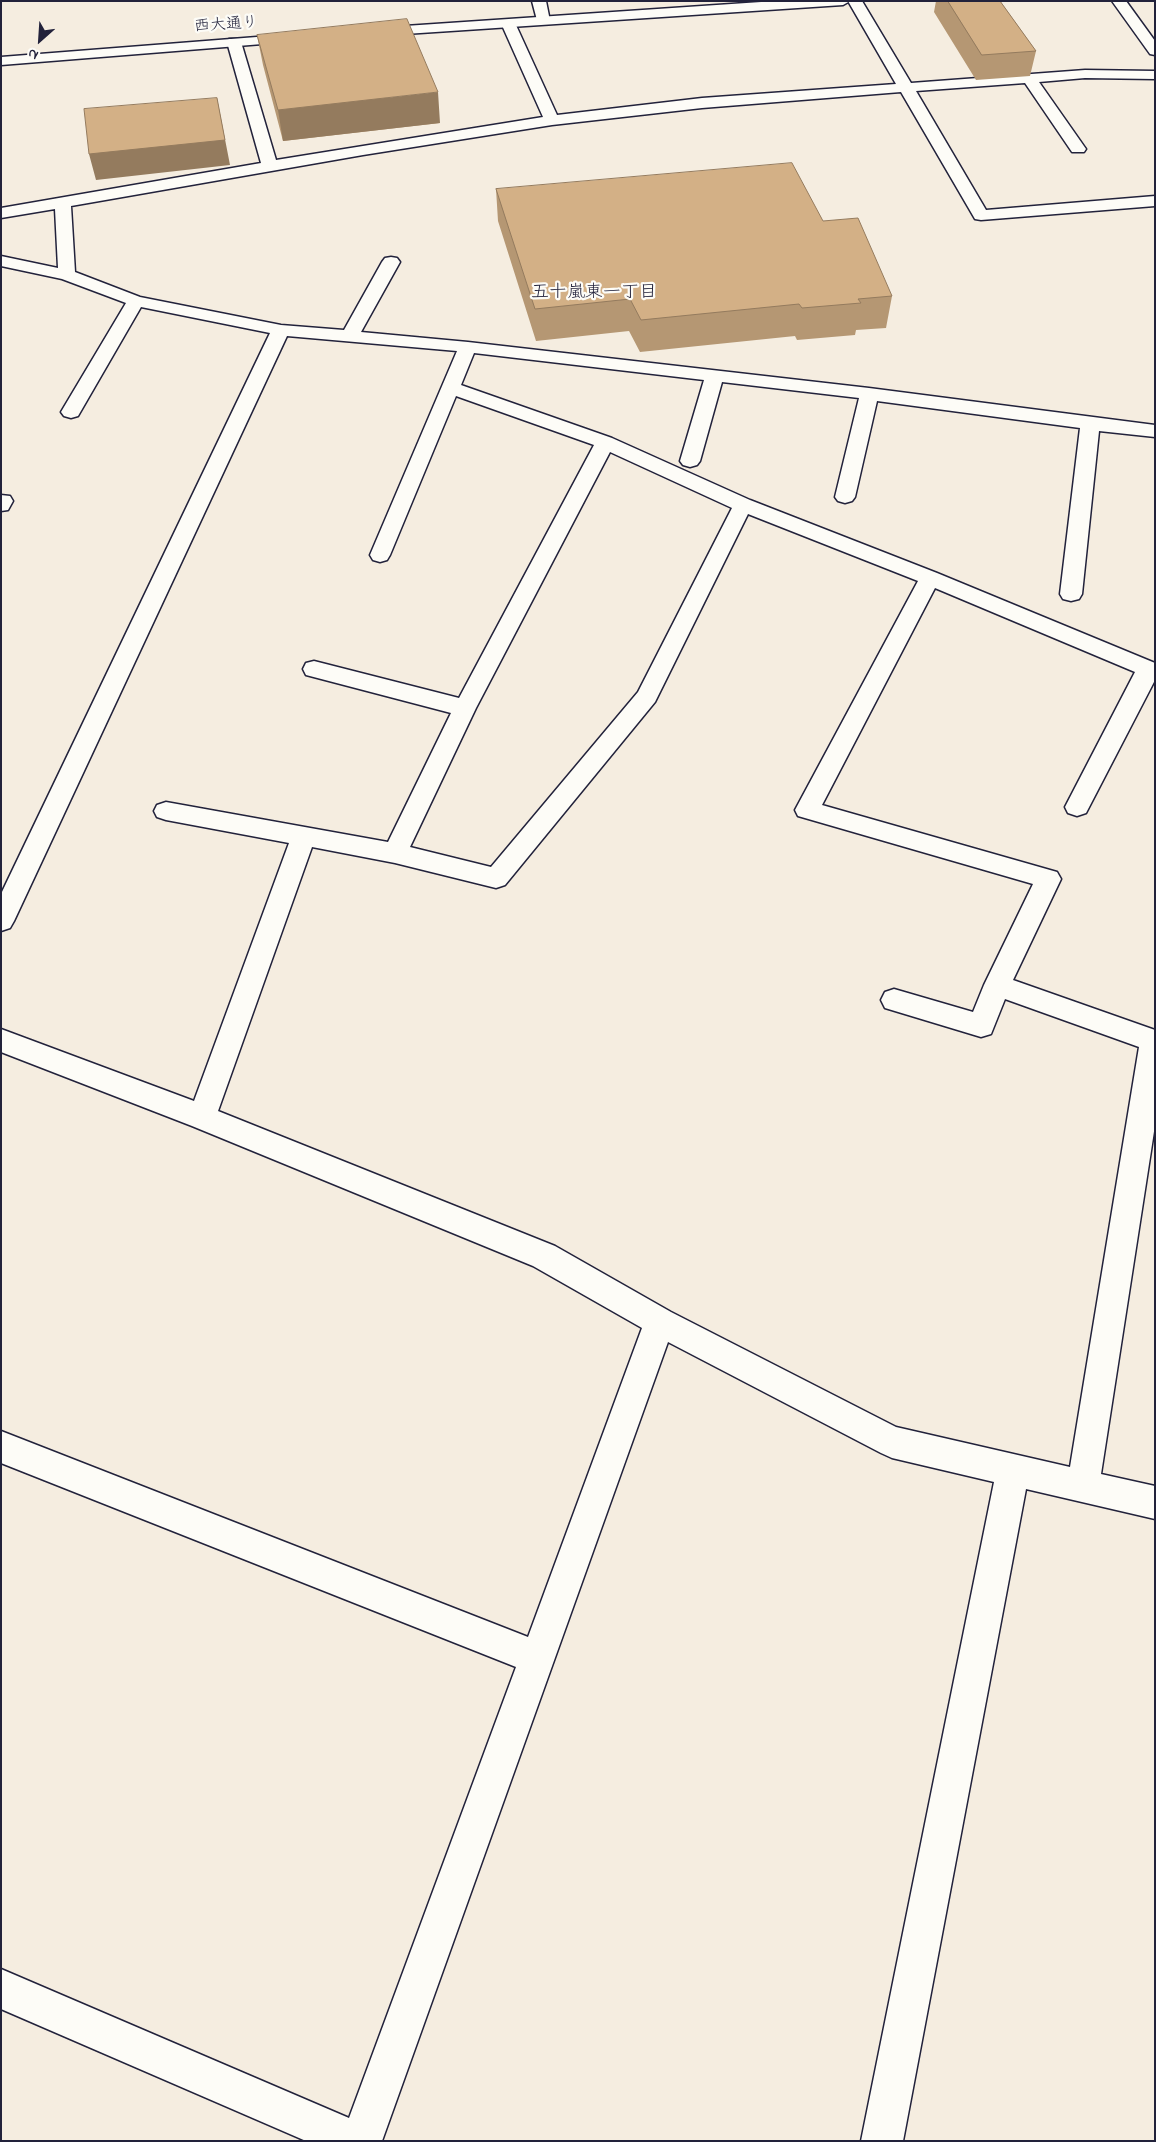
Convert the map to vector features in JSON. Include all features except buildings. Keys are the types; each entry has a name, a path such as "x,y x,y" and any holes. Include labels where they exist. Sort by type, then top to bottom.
{"street":[{"path":"539,1 542,21"},
{"path":"358,34 774,4 843,1"},
{"path":"855,1 981,216 1155,201"},
{"path":"1119,1 1155,51"},
{"path":"508,23 552,120"},
{"name":"西大通り","path":"1,61 310,37"},
{"path":"234,42 270,167"},
{"path":"1,213 363,150 552,120 702,103 1085,74 1155,75"},
{"path":"1030,79 1078,148"},
{"path":"62,203 67,275"},
{"path":"1,261 67,275 136,301 280,330 468,347 869,394 1155,431"},
{"path":"350,336 391,262"},
{"path":"71,412 136,301"},
{"path":"1,921 280,330"},
{"path":"380,554 468,347"},
{"path":"690,461 714,377"},
{"path":"450,388 604,442 744,505 930,578 1152,670 1077,807"},
{"path":"845,497 869,394"},
{"path":"1071,594 1090,424"},
{"path":"395,853 465,708 604,442"},
{"path":"166,811 303,838 395,853 496,878 646,696 744,505"},
{"path":"894,1000 981,1026 997,985 1048,880 807,810 930,578"},
{"path":"314,669 465,708"},
{"path":"202,1117 303,838"},
{"path":"997,985 1154,1042 1083,1486"},
{"path":"1,1040 202,1117 544,1256 660,1322 892,1442 1155,1503"},
{"path":"362,2141 660,1322"},
{"path":"1,1447 537,1658"},
{"path":"882,2141 1013,1470"},
{"path":"1,1989 354,2141"}],"district":[{"name":"五十嵐東一丁目","path":"594,294"}]}
